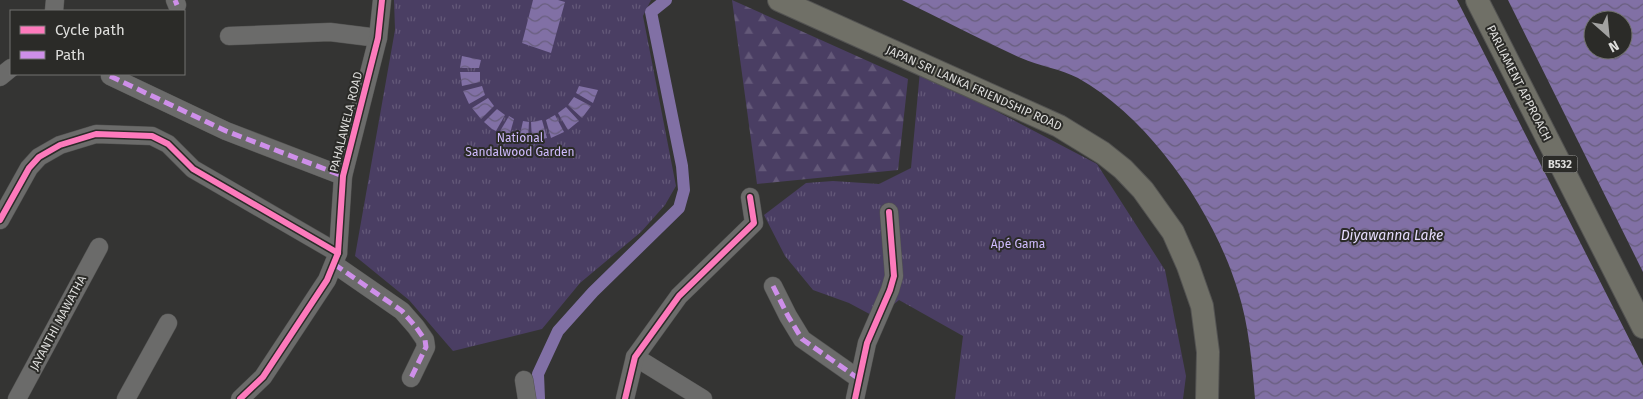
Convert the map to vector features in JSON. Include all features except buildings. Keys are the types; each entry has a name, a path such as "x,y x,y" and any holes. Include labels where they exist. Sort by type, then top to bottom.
{"main road":[{"name":"JAPAN SRI LANKA FRIENDSHIP ROAD","path":"779,0 1059,126 1103,153 1123,169 1143,190 1174,232 1188,266 1202,306 1208,352 1207,399"},
{"name":"JAPAN SRI LANKA FRIENDSHIP ROAD","path":"812,0 1052,106 1108,139 1144,173 1176,209 1198,254 1213,306 1217,348 1214,399"},
{"name":"PARLIAMENT APPROACH","path":"1477,0 1643,327"},
{"name":"PARLIAMENT APPROACH","path":"1491,0 1643,301"}],"street":[{"name":"PAHALAWELA ROAD","path":"240,399 263,377 327,280 336,259 343,176 378,38 382,0"},
{"path":"229,36 330,32 378,38"},
{"path":"0,78 10,69"},
{"path":"110,76 226,132 343,176"},
{"path":"0,220 29,168 39,157 60,145 96,134 152,136 168,144 192,169 336,259 402,310 425,340 426,347 411,378"},
{"path":"625,399 635,357 679,296 754,223 750,197"},
{"path":"856,399 867,343 890,290 894,276 889,212"},
{"name":"JAYANTHI MAWATHA","path":"17,399 99,247"},
{"path":"773,286 802,339 859,380"},
{"path":"126,399 168,323"},
{"path":"635,357 703,399"},
{"path":"524,380 527,399"}],"green space":[{"name":"National Sandalwood Garden","path":"394,0 651,0 643,16 676,186 665,205 641,232 580,283 542,329 453,351 409,300 355,256 395,30"},
{"path":"732,0 908,79 898,170 757,184"},
{"name":"Apé Gama","path":"920,71 1097,164 1165,270 1186,376 1183,399 955,399 963,336 899,300 877,318 849,303 813,290 785,256 764,215 806,183 833,181 879,184 911,168"}],"water":[{"path":"533,0 558,0 565,2 551,53 522,43"},
{"name":"Diyawanna Lake","path":"902,0 1457,0 1643,366 1643,399 1255,399 1245,318 1227,261 1213,230 1196,200 1176,170 1154,143 1130,117 1105,96 1078,78 1021,58"},
{"path":"1508,0 1643,0 1643,272"},
{"path":"462,56 481,60 479,68 460,68"},
{"path":"460,72 480,72 480,82 462,86"},
{"path":"482,86 485,95 469,104 463,91"},
{"path":"579,86 598,90 593,103 576,93"},
{"path":"574,97 591,106 582,118 568,105"},
{"path":"488,98 494,106 481,119 472,108"},
{"path":"566,107 579,121 568,130 558,113"},
{"path":"497,109 505,115 496,131 484,122"},
{"path":"555,115 564,132 551,138 546,120"},
{"path":"509,116 514,119 509,137 499,133"},
{"path":"542,120 547,138 532,141 531,122"},
{"path":"523,121 529,122 528,140 519,139"}],"waterway":[{"path":"539,399 538,374 558,331 593,292 679,208 684,190 682,166 651,12 666,0"}],"marked path":[{"path":"175,0 177,5"},
{"path":"110,76 226,131 343,176"},
{"path":"334,264 402,311 425,340 426,347 411,378"},
{"path":"773,286 802,339 859,379"}],"cycle path":[{"path":"240,399 263,377 327,280 338,253 343,176 378,38 382,0"},
{"path":"0,220 29,168 39,157 60,145 96,134 152,136 168,144 193,169 338,253"},
{"path":"625,399 635,357 679,296 754,223 750,197"},
{"path":"855,399 867,343 890,290 894,276 889,212"}]}
